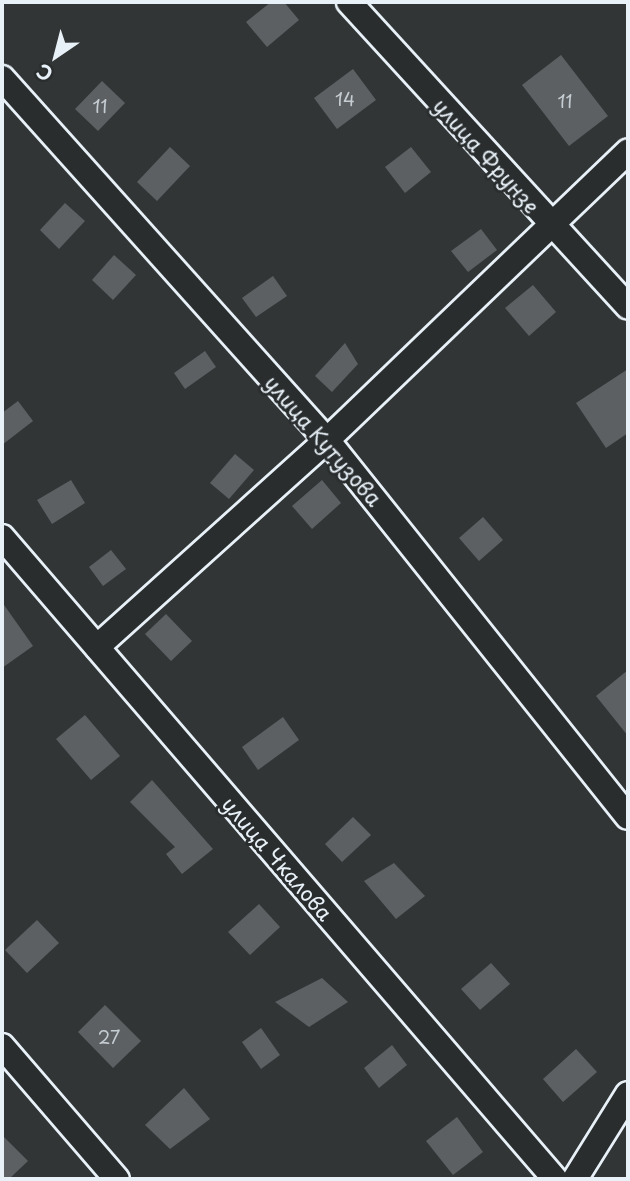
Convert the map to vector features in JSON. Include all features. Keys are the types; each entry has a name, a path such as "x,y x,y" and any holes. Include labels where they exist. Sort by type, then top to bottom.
{"street":[{"name":"улица Фрунзе","path":"349,2 628,306"},
{"name":"улица Кутузова","path":"2,78 327,440 628,817"},
{"path":"97,647 327,440 628,151"},
{"name":"улица Чкалова","path":"2,537 555,1179"},
{"path":"2,1046 117,1179"},
{"path":"575,1179 628,1094"}],"building":[{"path":"271,2 284,2 299,20 267,47 246,22"},
{"path":"561,55 608,116 569,146 522,85"},
{"path":"353,69 376,100 337,129 314,98"},
{"path":"102,81 125,103 98,131 75,109"},
{"path":"170,147 190,166 157,201 137,182"},
{"path":"411,147 431,172 405,193 385,167"},
{"path":"65,203 85,221 59,249 40,230"},
{"path":"481,229 497,250 468,272 451,251"},
{"path":"114,255 136,275 113,300 92,280"},
{"path":"273,276 287,296 256,317 242,298"},
{"path":"533,285 556,312 529,336 505,308"},
{"path":"345,343 358,364 332,392 315,376"},
{"path":"205,351 216,367 185,389 174,373"},
{"path":"628,369 628,433 606,448 576,403"},
{"path":"18,401 33,421 2,445 2,413"},
{"path":"235,454 254,470 229,499 210,483"},
{"path":"71,480 85,503 52,524 37,500"},
{"path":"322,480 341,503 312,529 292,506"},
{"path":"483,517 503,540 479,561 459,538"},
{"path":"111,550 126,569 103,586 89,567"},
{"path":"2,602 33,646 2,668"},
{"path":"166,614 192,641 171,661 145,634"},
{"path":"628,670 628,736 596,696"},
{"path":"85,715 120,756 91,780 56,739"},
{"path":"283,717 299,740 258,770 242,747"},
{"path":"152,780 213,849 182,874 166,854 175,847 130,802"},
{"path":"353,817 371,835 342,862 325,844"},
{"path":"394,863 425,896 396,919 364,881"},
{"path":"259,904 280,927 250,955 228,932"},
{"path":"37,920 59,943 27,973 5,950"},
{"path":"491,963 510,984 480,1010 461,989"},
{"path":"322,978 348,1002 309,1027 275,1002"},
{"path":"105,1005 141,1041 113,1068 78,1032"},
{"path":"261,1028 280,1055 261,1069 242,1042"},
{"path":"392,1045 407,1065 379,1088 364,1068"},
{"path":"576,1049 597,1072 563,1102 543,1079"},
{"path":"184,1088 210,1119 170,1149 145,1125"},
{"path":"457,1117 483,1152 453,1175 426,1141"},
{"path":"2,1135 28,1161 9,1179 2,1179"}]}
